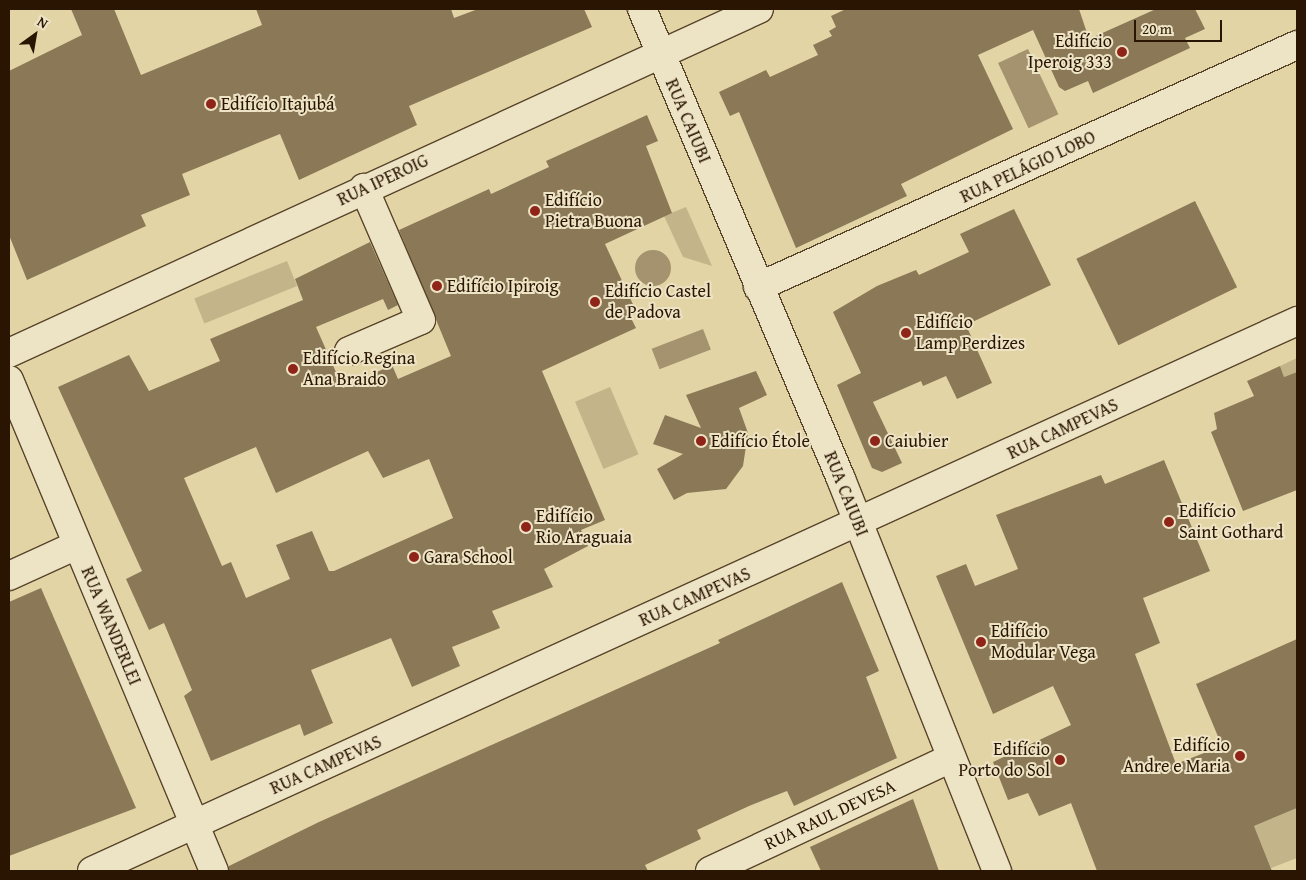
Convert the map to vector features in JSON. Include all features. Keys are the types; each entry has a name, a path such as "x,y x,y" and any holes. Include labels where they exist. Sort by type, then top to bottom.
{"street":[{"name":"RUA CAIUBI","path":"642,9 858,523 997,871"},
{"name":"RUA IPEROIG","path":"9,353 364,188 759,9"},
{"name":"RUA PELÁGIO LOBO","path":"758,288 1297,46"},
{"path":"349,352 421,320 364,188"},
{"name":"RUA CAMPEVAS","path":"92,871 1297,321"},
{"name":"RUA WANDERLEI","path":"9,380 214,871"},
{"path":"9,576 77,544"},
{"name":"RUA RAUL DEVESA","path":"710,871 951,758"}],"shaded area":[{"path":"1028,49 1058,114 1029,128 998,63"},
{"path":"686,207 712,266 683,257 664,216"},
{"path":"653,250 665,256 671,268 665,280 653,286 641,280 635,268 641,256"},
{"path":"287,261 297,286 204,323 194,298"},
{"path":"703,329 711,350 660,369 652,349"},
{"path":"1297,358 1297,372 1284,377 1280,366"},
{"path":"610,387 639,454 604,469 575,402"},
{"path":"1297,808 1297,858 1271,868 1254,826"}],"building":[{"path":"71,9 114,9 141,75 262,25 256,9 451,9 454,18 478,9 584,9 592,27 409,106 417,125 299,180 280,134 182,174 190,195 141,215 146,226 27,280 9,235 9,71 82,35"},
{"path":"846,9 1079,9 1089,39 1156,9 1195,9 1205,29 1185,38 1190,48 1093,93 1088,81 1065,91 1059,87 1033,30 978,55 1013,129 901,184 907,196 796,248 739,112 730,116 719,92 766,70 770,77 818,55 813,45 832,36 829,31 836,27 831,16"},
{"path":"647,115 658,141 646,146 672,213 605,244 637,313 630,316 636,328 542,371 605,520 581,530 588,546 544,569 553,587 492,611 500,628 452,647 460,666 412,687 391,638 311,670 333,723 304,736 300,724 211,761 184,696 192,690 164,623 149,630 126,579 142,571 58,387 129,355 149,391 220,361 210,339 303,300 295,279 370,242 398,305 388,310 383,299 316,327 343,388 392,365 398,379 451,356 399,230 489,189 491,194 549,167 546,161","holes":["256,447 276,493 368,451 383,478 429,459 453,518 334,571 329,571 312,531 276,545 290,579 246,598 231,562 222,566 184,478"]},
{"path":"1195,201 1237,287 1118,345 1076,259"},
{"path":"1014,209 1051,285 966,325 992,383 957,399 946,376 923,386 921,381 873,402 902,463 882,472 872,468 837,385 861,373 833,312 877,286 916,270 919,275 969,252 960,234"},
{"path":"1280,366 1284,377 1297,372 1297,490 1243,511 1211,432 1217,429 1214,413 1254,396 1247,381"},
{"name":"Edifício Étole","path":"756,371 767,395 739,408 748,433 743,466 726,489 687,493 674,500 657,469 683,454 653,444 665,415 701,428 686,395"},
{"path":"1164,460 1210,571 1143,598 1160,643 1135,654 1176,764 1222,746 1196,684 1297,639 1297,808 1254,826 1272,871 1097,871 1071,803 1039,816 1028,793 1008,800 993,762 1071,725 1053,686 993,714 936,576 966,564 975,586 1018,569 996,515 1101,475 1105,484"},
{"path":"842,582 879,671 866,677 897,758 794,806 787,791 749,806 697,830 701,839 645,865 648,871 229,871 229,866 319,822 720,643 718,640"},
{"path":"41,588 136,808 9,856 9,602"},
{"path":"913,799 939,871 821,871 810,847"}],"place":[{"name":"Edifício Iperoig 333","path":"1122,52"},
{"name":"Edifício Itajubá","path":"211,104"},
{"name":"Edifício Pietra Buona","path":"535,211"},
{"name":"Edifício Ipiroig","path":"437,286"},
{"name":"Edifício Castel de Padova","path":"595,302"},
{"name":"Edifício Lamp Perdizes","path":"906,333"},
{"name":"Edifício Regina Ana Braido","path":"293,369"},
{"name":"Edifício Étole","path":"701,441"},
{"name":"Caiubier","path":"875,441"},
{"name":"Edifício Saint Gothard","path":"1169,522"},
{"name":"Edifício Rio Araguaia","path":"526,527"},
{"name":"Gara School","path":"414,557"},
{"name":"Edifício Modular Vega","path":"981,642"},
{"name":"Edifício Andre e Maria","path":"1240,756"},
{"name":"Edifício Porto do Sol","path":"1060,760"}]}
